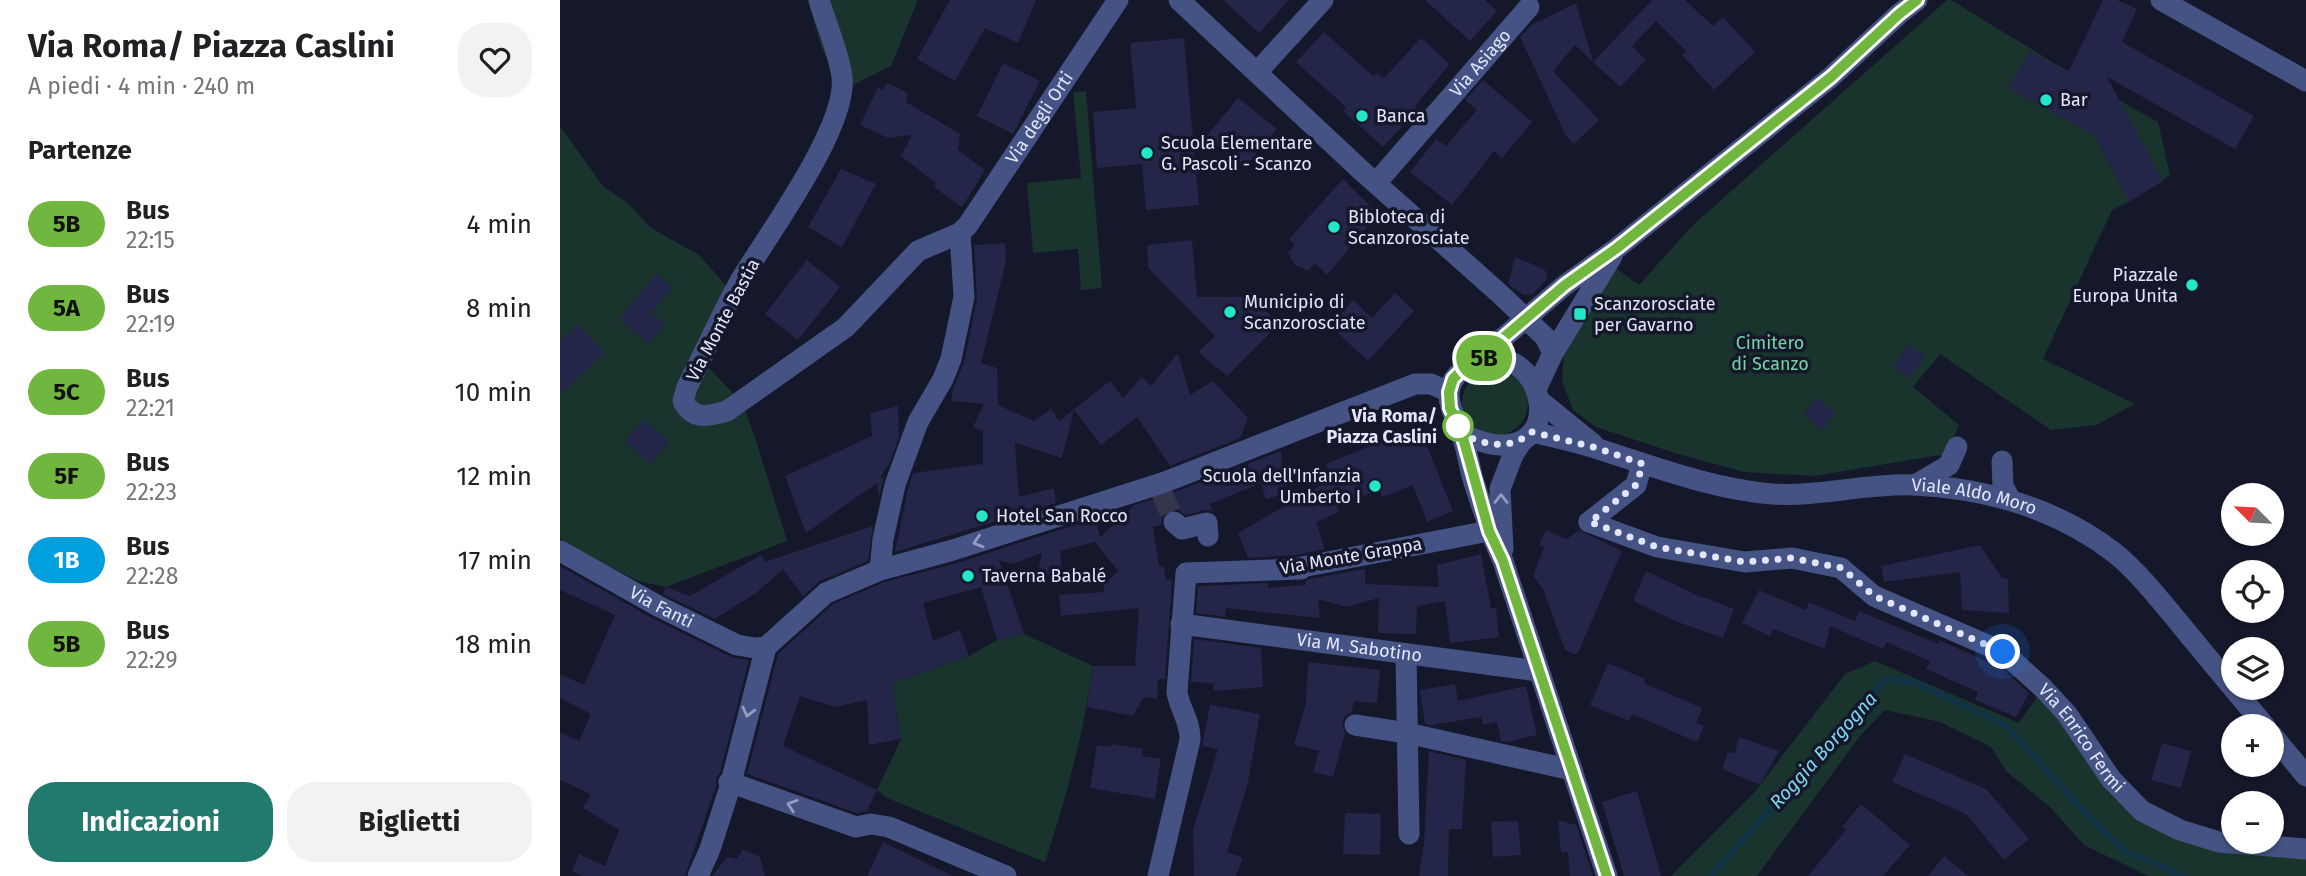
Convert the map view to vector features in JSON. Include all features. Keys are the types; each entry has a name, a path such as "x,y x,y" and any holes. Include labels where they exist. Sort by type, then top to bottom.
{"street":[{"name":"Via Monte Bastia","path":"819,0 842,78 839,107 825,140 725,311 687,387 683,401 688,411 696,416 710,416 727,411 846,327 918,251 960,233"},
{"name":"Via degli Orti","path":"960,233 968,225 1118,0"},
{"path":"1179,0 1545,337 1553,353"},
{"path":"1258,71 1323,0"},
{"path":"1607,876 1503,561 1489,531 1462,434 1450,408 1449,392 1453,379 1464,368 1483,359 1496,344 1565,285 1617,248 1831,77 1917,0"},
{"path":"2161,0 2306,81"},
{"name":"Via Asiago","path":"1376,183 1529,7"},
{"path":"880,570 883,539 895,485 918,422 943,379 951,359 964,297 960,233"},
{"path":"1503,561 1500,489 1537,422 1538,394 1553,353 1617,248"},
{"path":"1483,359 1500,359 1514,363 1527,372 1538,394"},
{"path":"698,876 710,849 765,646 826,593 880,570 1163,488 1251,448 1415,384 1431,384 1449,392"},
{"name":"Viale Aldo Moro","path":"1538,394 1597,448"},
{"path":"1462,434 1492,445 1527,437"},
{"name":"Viale Aldo Moro","path":"1527,437 1597,448 1711,484 1772,494 1915,485 1964,489 2010,499 2090,535 2118,556 2149,587 2255,714"},
{"path":"1915,485 1949,465 1957,447"},
{"path":"2002,461 2003,486 2010,499"},
{"name":"Via Enrico Fermi","path":"1643,464 1636,485 1590,522 1657,547 1745,562 1792,558 1842,568 1874,596 2003,652 2067,714 2111,779 2142,811 2180,831 2219,842 2302,846"},
{"path":"1174,522 1182,529 1207,523 1208,536"},
{"name":"Via Monte Grappa","path":"1158,876 1190,740 1190,728 1178,702 1177,692 1186,573 1301,569 1302,566 1489,531"},
{"name":"Via Fanti","path":"560,551 658,606 737,645 755,648 765,646"},
{"name":"Via M. Sabotino","path":"1181,624 1538,671"},
{"path":"1406,654 1409,834"},
{"path":"1355,725 1407,733 1572,770"},
{"path":"2284,749 2306,776"},
{"path":"729,782 856,827 871,824 889,827 1006,876"}],"green space":[{"path":"808,0 918,0 891,66 843,90 822,49"},
{"name":"Cimitero di Scanzo","path":"1947,0 2158,122 2170,175 2112,210 2043,359 2135,404 2096,425 2051,430 1940,354 1913,387 1959,425 1946,454 1815,476 1744,472 1596,427 1573,410 1562,381 1564,351 1614,267 1639,285 1694,224"},
{"path":"1086,91 1102,288 1081,290 1078,249 1033,253 1027,183 1081,178 1073,92"},
{"path":"560,126 603,186 629,204 651,228 699,255 732,292 698,356 742,403 787,541 666,587 638,581 571,547 560,538"},
{"path":"1495,370 1508,372 1523,385 1528,403 1526,416 1513,431 1495,436 1482,434 1467,421 1462,403 1464,390 1477,375"},
{"path":"1024,634 1093,666 1074,765 1045,862 887,798 877,790 901,739 892,683 969,656 997,640"},
{"path":"1875,661 2019,723 2043,688 2111,779 2180,830 2221,836 2221,854 2284,854 2284,846 2306,849 2306,876 2148,876 2084,845 2050,807 2007,772 1991,747 1940,722 1885,710 1860,736 1757,876 1671,876 1754,793 1845,674"}],"building":[{"path":"950,0 1036,0 1018,43 985,28 955,81 917,59"},
{"path":"1223,0 1289,0 1259,33"},
{"path":"1425,0 1485,0 1497,11 1470,41"},
{"path":"1652,0 1685,0 1713,26 1723,17 1755,52 1714,90 1682,55 1686,51 1656,21 1632,46 1646,60 1620,87 1593,62"},
{"path":"2103,0 2117,0 2137,9 2122,42 2254,116 2235,149 2107,77 2163,181 2129,202 2094,135 2008,88 2030,51 2069,71"},
{"path":"1576,3 1593,62 1575,45 1553,71 1599,120 1574,144 1566,136 1520,37 1531,25"},
{"path":"1324,32 1374,77 1377,73 1384,78 1421,38 1450,64 1415,106 1418,109 1383,147 1343,111 1346,107 1296,62"},
{"path":"1184,38 1199,205 1146,210 1142,164 1097,168 1093,112 1136,108 1130,43"},
{"path":"1003,63 1040,81 1013,134 977,116"},
{"path":"1483,80 1532,122 1502,158 1494,151 1452,205 1410,172 1436,139 1446,146 1477,110 1465,100"},
{"path":"887,83 908,93 906,102 960,134 958,150 985,170 962,207 934,187 936,183 901,156 912,135 888,138 860,125 878,87 883,90"},
{"path":"1238,98 1277,129 1244,169 1206,137"},
{"path":"841,169 876,184 842,247 808,227"},
{"name":"Bibloteca di Scanzorosciate","path":"1343,179 1378,214 1327,275 1315,263 1308,271 1295,265 1288,253 1295,245 1289,239"},
{"name":"Municipio di Scanzorosciate","path":"1192,240 1197,297 1253,297 1279,324 1227,376 1198,352 1215,336 1148,268 1147,245"},
{"path":"1005,243 1006,261 981,363 997,368 998,405 1034,421 1051,409 1059,421 1110,381 1123,398 1142,377 1151,386 1178,353 1190,395 1213,381 1248,418 1240,438 1170,466 1137,417 1101,445 1074,410 1062,458 1015,443 1019,497 1054,488 1056,503 895,552 913,473 983,464 983,431 973,427 984,404 951,401 964,362 977,299 974,245"},
{"path":"1515,257 1544,269 1547,274 1547,279 1533,294 1524,295 1508,284"},
{"path":"807,260 840,287 798,340 765,314"},
{"path":"656,274 672,287 651,313 665,324 649,344 619,319"},
{"path":"1395,293 1414,311 1368,361 1330,326 1353,300 1372,318"},
{"path":"578,324 605,353 560,394 560,341"},
{"path":"1908,345 1925,356 1910,378 1893,367"},
{"path":"1817,398 1835,413 1822,430 1803,414"},
{"path":"898,406 899,437 889,464 880,478 884,477 879,497 877,483 806,533 785,476 872,436 870,413"},
{"path":"644,420 669,442 650,463 625,441"},
{"path":"1411,429 1417,444 1425,441 1453,511 1427,522 1413,485 1382,497 1379,490 1337,506 1339,512 1316,522 1325,549 1297,555 1248,558 1238,533 1332,479 1326,464"},
{"path":"1281,451 1284,494 1266,499 1261,483 1210,504 1212,511 1204,510 1186,515 1177,509 1169,510 1164,514 1161,525 1153,527 1159,566 1164,567 1166,579 1172,580 1165,679 1158,679 1157,699 1144,697 1133,716 1087,707 1093,666 1135,666 1139,608 1061,616 1059,595 1104,592 1104,584 1118,571 1095,542 1060,551 1063,579 1038,572 1042,553 1013,564 999,560 1024,634 997,640 981,587 923,603 933,641 960,630 969,656 892,683 901,739 869,745 867,700 835,707 800,696 783,746 877,790 867,811 857,813 747,774 778,654 833,604 884,582 957,563 1096,518 1100,537 1135,505"},
{"path":"873,526 868,561 820,581 803,596 783,569 756,593 715,619 663,594 666,587 690,596 761,555 765,562"},
{"path":"1546,530 1567,539 1579,530 1622,551 1577,655 1565,650 1543,589 1533,576 1544,547 1539,545"},
{"path":"1980,545 2002,578 2008,579 2009,613 1962,610 1960,572 1884,582 1881,566"},
{"path":"1481,554 1491,608 1496,608 1499,637 1450,643 1445,601 1417,606 1416,634 1378,633 1379,598 1347,607 1318,599 1320,618 1226,608 1225,617 1196,613 1198,586 1268,583 1268,588 1306,585 1305,581 1309,579 1365,569 1365,584 1439,587 1437,565"},
{"path":"560,566 652,618 731,657 749,660 720,773 716,778 716,786 685,876 583,876 572,871 579,854 605,866 619,830 583,808 591,794 560,780 560,732 579,741 591,714 560,698 560,674 584,685 615,615 560,590"},
{"path":"1646,571 1703,598 1734,609 1723,638 1675,621 1633,601"},
{"path":"1759,590 1806,610 1809,602 1855,621 1859,611 1938,644 1939,640 2001,668 2029,693 2016,717 1975,700 1978,692 1926,669 1930,661 1886,642 1883,649 1830,626 1825,649 1773,629 1770,636 1742,623"},
{"path":"1194,639 1261,648 1263,687 1213,691 1214,683 1191,682"},
{"path":"1308,662 1380,670 1377,703 1354,701 1351,713 1345,716 1342,722 1345,733 1333,777 1313,772 1319,751 1294,745 1306,703"},
{"path":"1608,663 1645,679 1644,683 1702,708 1696,723 1704,726 1697,742 1632,714 1629,721 1590,705"},
{"path":"1455,684 1458,701 1526,686 1537,735 1501,741 1497,722 1483,725 1481,717 1425,724 1420,690"},
{"path":"1210,705 1260,714 1248,782 1227,852 1243,858 1236,876 1194,876 1193,830 1218,749 1202,746"},
{"path":"1739,737 1779,751 1760,785 1722,769 1728,752 1735,753"},
{"path":"2162,743 2191,751 2181,788 2151,780"},
{"path":"1112,744 1143,749 1142,756 1161,759 1155,799 1090,788 1097,745 1111,747"},
{"path":"1429,751 1466,760 1462,829 1449,829 1448,876 1419,876 1424,843"},
{"path":"1905,754 1986,789 2029,839 2004,860 1966,814 1892,782"},
{"path":"1637,791 1661,876 1624,876 1602,802"},
{"path":"1861,804 1910,845 1883,876 1808,876 1846,830 1842,827"},
{"path":"1345,813 1381,814 1380,855 1343,854"},
{"path":"1558,820 1576,825 1593,876 1570,876 1568,852 1561,853"},
{"path":"1518,821 1521,855 1493,857 1491,822"},
{"path":"883,842 953,876 867,876"},
{"path":"743,849 760,857 765,876 712,876 727,857 737,859"},
{"path":"1944,856 1968,876 1928,876"}],"waterway":[{"name":"Roggia Borgogna","path":"1711,876 1886,678 1919,684 2005,725 2096,824 2125,851 2184,876"}],"tunnel":[{"path":"1162,493 1174,522"}],"bus line":[{"name":"5B","path":"1607,876 1503,561 1489,531 1462,434 1450,408 1449,392 1453,379 1464,368 1483,359 1496,344 1565,285 1617,248 1831,77 1917,0"}],"place":[{"name":"Bar","path":"2046,100"},
{"name":"Banca","path":"1362,116"},
{"name":"Scuola Elementare G. Pascoli - Scanzo","path":"1147,153"},
{"name":"Bibloteca di Scanzorosciate","path":"1334,227"},
{"name":"Piazzale Europa Unita","path":"2192,285"},
{"name":"Municipio di Scanzorosciate","path":"1230,312"},
{"name":"Scanzorosciate per Gavarno","path":"1580,314"},
{"name":"Via Roma/ Piazza Caslini","path":"1458,426"},
{"name":"Scuola dell'Infanzia Umberto I","path":"1375,486"},
{"name":"Hotel San Rocco","path":"982,516"},
{"name":"Taverna Babalé","path":"968,576"}],"route":[{"path":"1458,426 1457,424 1462,434 1492,445 1522,441 1532,432 1597,448 1643,464 1636,485 1590,522 1657,547 1745,562 1792,558 1842,568 1874,596 2003,652"}]}
